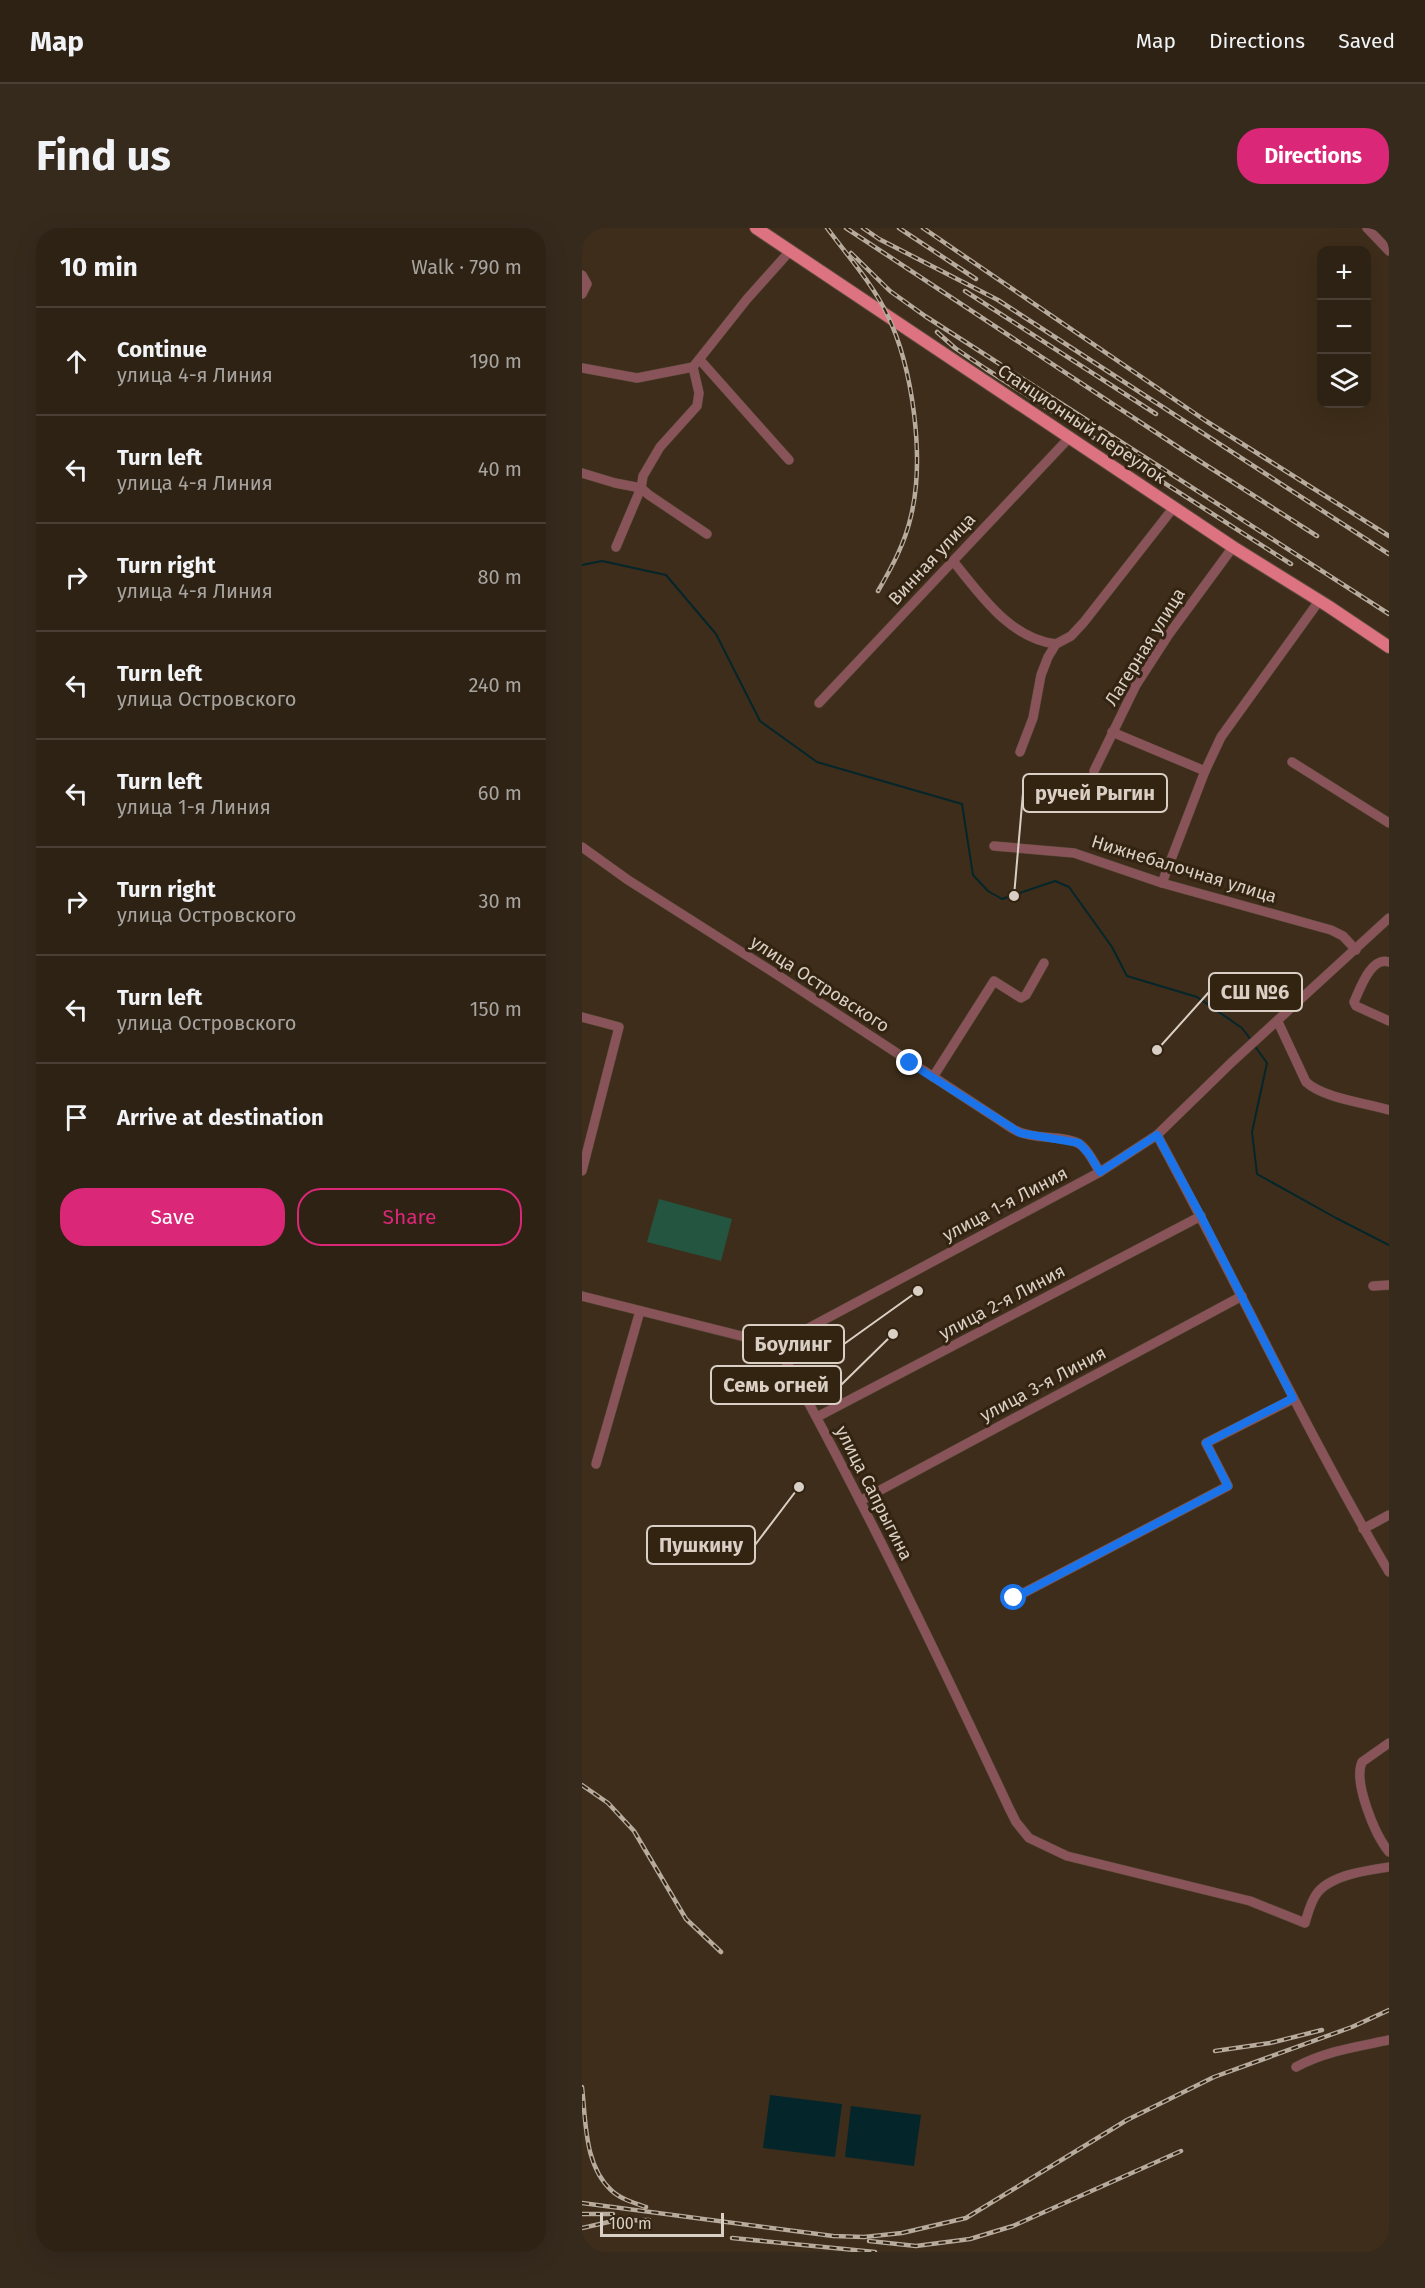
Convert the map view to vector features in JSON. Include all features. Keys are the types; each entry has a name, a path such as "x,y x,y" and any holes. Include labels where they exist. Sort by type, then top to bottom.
{"main road":[{"name":"Станционный переулок","path":"756,228 1233,547 1389,647"}],"street":[{"path":"1367,228 1389,251"},
{"path":"582,368 637,378 697,363 747,299 790,251"},
{"path":"582,275 586,284 582,294"},
{"path":"697,363 789,460"},
{"path":"616,547 642,488 643,476 660,447 697,406 699,393 697,363"},
{"name":"Винная улица","path":"819,703 1069,438"},
{"path":"582,473 642,488 648,495 707,534"},
{"path":"1020,752 1033,718 1044,666 1056,644 1071,636 1084,622 1174,507"},
{"name":"Лагерная улица","path":"1094,771 1136,685 1169,634 1233,547"},
{"path":"953,561 991,605 1019,631 1040,642 1056,644"},
{"path":"1162,883 1205,771 1221,737 1319,601"},
{"path":"1112,732 1205,771"},
{"path":"1292,762 1389,823"},
{"name":"Нижнебалочная улица","path":"994,846 1074,853 1162,883 1331,930 1343,936 1356,950"},
{"name":"улица Островского","path":"582,847 628,880 777,974 1020,1133 1079,1143 1100,1172"},
{"name":"улица 1-я Линия","path":"777,1345 1100,1172 1157,1135 1232,1062 1389,918"},
{"path":"1389,962 1380,961 1371,970 1354,1002 1356,1006 1389,1021"},
{"path":"933,1077 994,981 1021,998 1026,995 1044,963"},
{"path":"582,1017 619,1027 582,1171"},
{"path":"1278,1022 1310,1087 1389,1110"},
{"path":"1157,1135 1201,1216 1293,1398 1389,1572"},
{"name":"улица 2-я Линия","path":"817,1417 1201,1216"},
{"path":"1373,1286 1389,1285"},
{"path":"582,1296 777,1345"},
{"name":"улица 3-я Линия","path":"860,1501 1242,1296"},
{"path":"596,1464 640,1311"},
{"name":"улица Сапрыгина","path":"777,1345 817,1417 918,1616 1016,1822 1029,1838 1067,1856 1250,1901 1305,1923 1316,1893 1324,1886 1358,1872 1389,1867"},
{"path":"1014,1598 1228,1486 1206,1443 1293,1398"},
{"path":"1364,1529 1389,1515"},
{"path":"1389,1743 1369,1754 1362,1761 1358,1777 1360,1788 1389,1852"},
{"path":"1296,2067 1311,2058 1341,2048 1389,2040"}],"green space":[{"path":"659,1199 732,1219 721,1261 647,1242"}],"water":[{"path":"770,2095 842,2104 835,2157 763,2148"},
{"path":"851,2106 921,2115 914,2166 845,2157"}],"waterway":[{"path":"582,565 602,561 666,575 716,634 760,721 817,762 962,804 973,875 988,891 1002,899 1055,881 1069,887 1112,947 1127,976 1197,997 1242,1028 1251,1040"},
{"path":"1254,1045 1267,1063 1252,1132 1257,1174 1389,1245"}],"railway":[{"path":"827,228 867,280 887,314 904,360 914,414 917,468 911,516 898,555 878,591"},
{"path":"846,228 1317,536"},
{"path":"863,228 879,239 998,300 1389,554"},
{"path":"899,228 976,279"},
{"path":"923,228 1206,421 1389,536"},
{"path":"851,253 890,291 925,316 1389,614"},
{"path":"965,291 1156,414"},
{"path":"937,332 955,348 986,369 1291,564"},
{"path":"582,1785 608,1803 634,1831 686,1919 721,1952"},
{"path":"582,2203 833,2236 864,2237 902,2233 966,2218 1127,2120 1214,2077 1352,2027 1389,2010"},
{"path":"1215,2051 1270,2043 1322,2030"},
{"path":"582,2087 588,2142 596,2169 612,2191 628,2201 646,2207"},
{"path":"869,2241 916,2246 970,2239 1013,2226 1181,2151"},
{"path":"582,2214 613,2214"},
{"path":"582,2228 613,2221 649,2220"},
{"path":"732,2238 875,2252"}],"place":[{"name":"ручей Рыгин","path":"1014,896"},
{"name":"СШ №6","path":"1157,1050"},
{"name":"Боулинг","path":"918,1291"},
{"name":"Семь огней","path":"893,1334"},
{"name":"Пушкину","path":"799,1487"}],"route":[{"path":"910,1063 1020,1133 1079,1143 1100,1172 1157,1135 1201,1216 1293,1398 1206,1443 1228,1486 1014,1598"}]}
